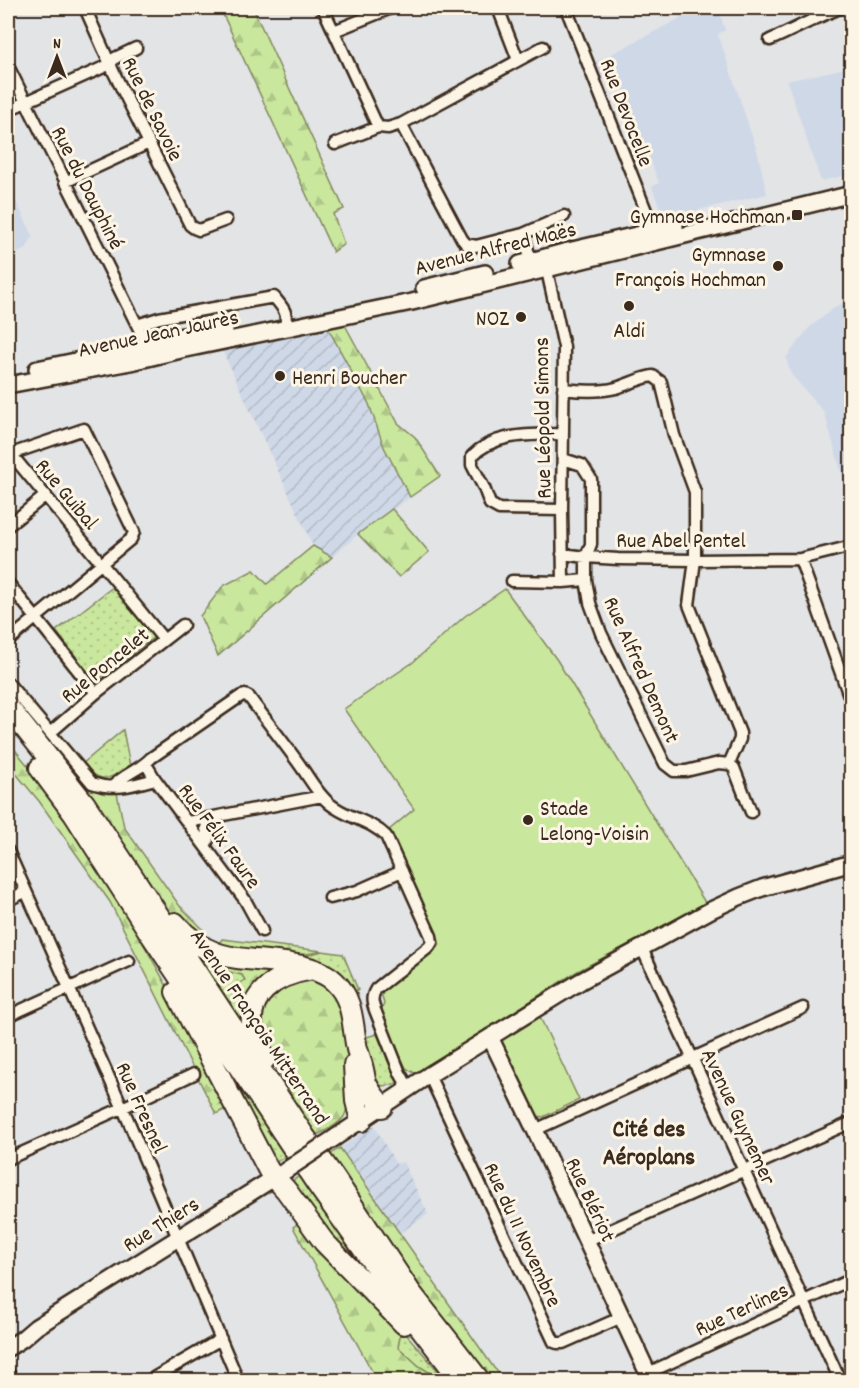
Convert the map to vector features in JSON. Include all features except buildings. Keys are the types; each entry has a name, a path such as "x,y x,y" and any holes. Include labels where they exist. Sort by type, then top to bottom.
{"highway":[{"name":"Avenue François Mitterrand","path":"8,707 85,804 468,1378"},
{"name":"Avenue François Mitterrand","path":"8,728 74,814 148,930 317,1184 403,1305 468,1378"},
{"path":"134,879 186,936 208,951 233,958 296,964 328,976 334,981 345,996 354,1022 357,1050 366,1082 382,1107"},
{"path":"148,930 159,959 269,1171 280,1174 324,1242 414,1334 441,1370 468,1378"},
{"path":"279,1096 254,1033 252,1025 254,1007 262,991 270,985 294,972 314,970"},
{"path":"357,1050 354,1063 356,1101 361,1121"}],"main road":[{"name":"Avenue Alfred Maës","path":"286,323 318,322 412,302 539,265 564,252 852,185"},
{"name":"Avenue Alfred Maës","path":"149,352 170,339 286,323 403,293 739,221 852,194"},
{"name":"Avenue Jean Jaurès","path":"8,375 149,352"},
{"name":"Avenue Jean Jaurès","path":"8,385 149,352"},
{"name":"Rue Thiers","path":"8,1348 36,1327 280,1174 429,1075 581,981 739,897 762,888 852,863"},
{"name":"Rue Blériot","path":"490,1037 650,1377"}],"street":[{"name":"Rue de Savoie","path":"85,8 110,64 190,225 199,230 226,220"},
{"path":"323,8 378,127"},
{"path":"334,31 391,8"},
{"path":"498,8 518,60"},
{"name":"Rue Devocelle","path":"566,8 654,231"},
{"path":"770,40 797,28 814,17 840,8"},
{"path":"335,144 378,127 388,128 401,124 543,47"},
{"path":"8,110 110,64 115,58 136,48"},
{"name":"Rue du Dauphiné","path":"8,66 149,352"},
{"path":"401,124 466,244 476,246 523,234 564,216"},
{"path":"65,182 149,143"},
{"name":"Rue Léopold Simons","path":"523,234 530,255 548,275 564,347 563,582"},
{"path":"137,325 159,318 274,297 282,307 286,323"},
{"path":"563,389 614,388 653,376 661,382 674,435 694,492 695,560 689,605 740,733 740,739 729,764 734,768 751,812"},
{"path":"8,641 98,560 131,539 134,532 84,429 10,454"},
{"path":"562,510 499,509 489,504 484,488 472,465 472,456 481,447 501,439 524,435 563,434"},
{"name":"Rue Guibal","path":"10,454 164,640"},
{"name":"Rue Alfred Demont","path":"563,459 582,465 591,479 591,544 586,557 586,580 590,603 601,633 665,764 674,771 686,771 719,763 729,764"},
{"path":"8,526 46,495"},
{"name":"Rue Abel Pentel","path":"562,554 618,559 800,559 852,546"},
{"path":"800,559 852,704"},
{"path":"512,580 563,582 586,580"},
{"path":"8,583 95,694"},
{"name":"Rue Poncelet","path":"50,733 95,694 183,625"},
{"path":"8,683 92,783 119,788 156,780"},
{"path":"113,786 241,696 245,696 249,697 329,804 370,824 386,836 432,942 429,947 376,989 372,995 372,1001 400,1073 409,1089"},
{"name":"Rue Félix Faure","path":"146,764 245,900 262,931"},
{"path":"306,799 312,783"},
{"path":"188,822 322,796"},
{"path":"205,846 208,840 207,828 211,818"},
{"name":"Rue Fresnel","path":"8,851 13,877 25,892 69,989 238,1380"},
{"path":"330,898 357,891 402,871"},
{"path":"8,900 25,892"},
{"name":"Avenue Guynemer","path":"640,949 645,955 840,1380"},
{"path":"8,1016 129,962"},
{"path":"535,1131 803,1008"},
{"path":"8,1159 194,1074"},
{"name":"Rue du 11 Novembre","path":"429,1075 554,1342 563,1343 622,1317"},
{"path":"586,1241 852,1122"},
{"name":"Rue Terlines","path":"650,1377 852,1279"},
{"path":"150,1380 221,1339"},
{"path":"8,1372 12,1380"}],"shaded area":[{"path":"700,8 718,8 725,30 718,34 758,154 767,194 664,218 652,187 659,183 618,73 602,79 596,62"},
{"path":"851,67 851,174 821,181 787,81"},
{"path":"8,185 33,236 26,249 8,257"},
{"path":"846,302 852,304 851,505 824,412 791,374 786,358 809,328 837,306"},
{"path":"340,326 430,483 358,534 332,557 313,546 222,350"},
{"path":"374,1125 396,1164 403,1162 428,1214 400,1233 340,1148"}],"green space":[{"path":"220,8 253,8 344,209 333,214 344,244 333,252"},
{"path":"345,325 398,423 415,437 440,476 410,497 384,447 369,404 328,328"},
{"path":"392,509 429,552 399,577 358,534"},
{"path":"313,546 332,557 218,656 200,616 223,586 254,570 267,584"},
{"path":"114,586 154,637 96,682 56,631"},
{"name":"Stade Lelong-Voisin","path":"505,589 557,660 706,904 576,972 416,1074 406,1068 380,1013 384,1004 382,996 384,988 440,945 388,831 414,809 344,709 412,663 465,616"},
{"path":"123,730 130,766 116,775 100,778 82,764"},
{"path":"8,741 50,794 100,870 231,1106 216,1114 110,902 39,801 8,764"},
{"path":"76,769 88,784 98,791 109,794 117,793 124,827 179,905 203,929 192,936 184,930 144,879 70,775"},
{"path":"222,939 322,951 283,955 216,949"},
{"path":"191,946 230,972 242,975 245,980 228,1009"},
{"path":"322,951 343,954 358,990 353,994 293,956"},
{"path":"212,957 266,966 275,977 248,1021 237,1018 228,1009 237,985 245,980 242,975 230,972 219,974 212,965"},
{"path":"320,978 339,1000 343,1013 349,1080 343,1118 316,1136 271,1060 260,1033 260,1013 270,992 295,980"},
{"path":"197,1012 289,1154 276,1162 273,1163"},
{"path":"539,1015 579,1100 543,1117 538,1116 501,1040"},
{"path":"377,1034 398,1083 385,1086 372,1083 363,1038"},
{"path":"340,1148 494,1368 506,1380 490,1380 430,1306 328,1156"},
{"path":"302,1174 381,1288 355,1266 290,1183"},
{"path":"302,1221 350,1275 359,1294 401,1331 398,1347 419,1366 441,1380 377,1380 293,1227"},
{"path":"350,1275 393,1319 446,1380 441,1380 419,1366 398,1347 400,1331 359,1294"}],"place":[{"name":"Gymnase Hochman","path":"797,215"},
{"name":"Gymnase François Hochman","path":"778,266"},
{"name":"Aldi","path":"629,306"},
{"name":"NOZ","path":"521,317"},
{"name":"Henri Boucher","path":"280,376"},
{"name":"Stade Lelong-Voisin","path":"528,820"}],"district":[{"name":"Cité des Aéroplans","path":"649,1142"}]}
